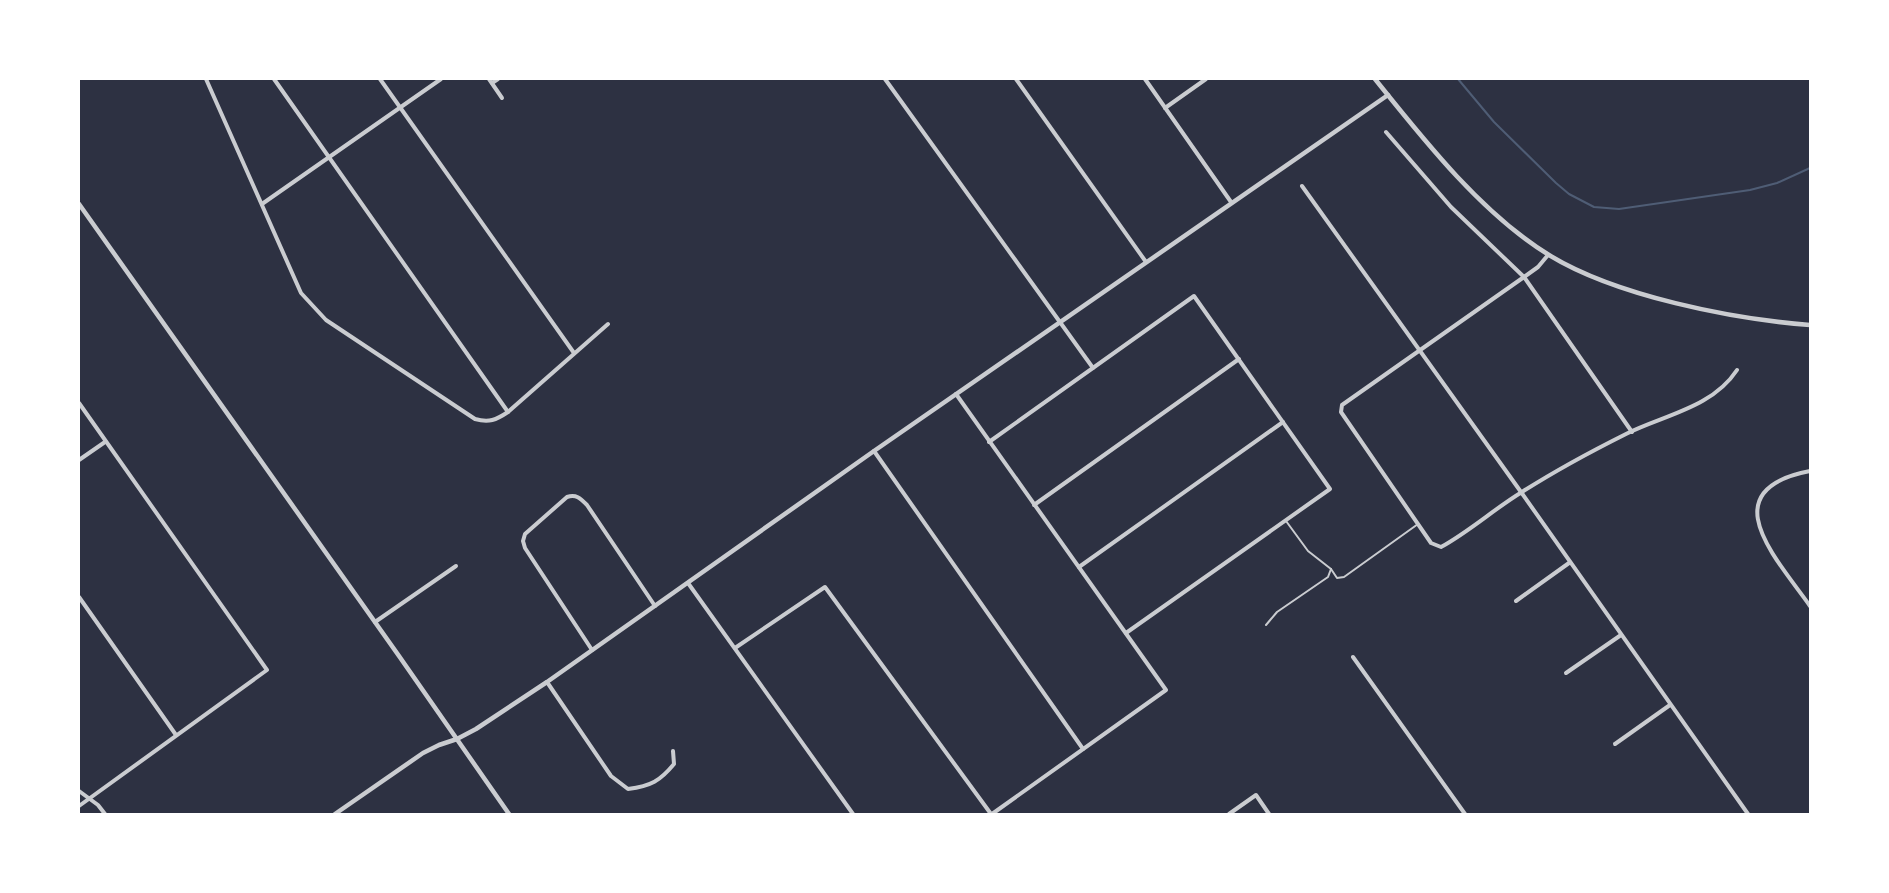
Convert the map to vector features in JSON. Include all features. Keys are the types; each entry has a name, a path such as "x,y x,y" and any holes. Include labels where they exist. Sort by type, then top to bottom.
{"street":[{"path":"206,79 301,293 326,320 475,419 486,423 498,419 508,412 608,324"},
{"path":"274,79 328,158 508,412"},
{"path":"380,79 574,354"},
{"path":"262,204 441,79"},
{"path":"489,79 502,98"},
{"path":"492,83 498,79"},
{"path":"885,79 1092,368"},
{"path":"1016,79 1146,262"},
{"path":"1145,79 1231,202"},
{"path":"1165,108 1206,79"},
{"path":"1375,79 1471,191 1492,211 1548,255 1575,269 1603,280 1659,298 1721,312 1810,325"},
{"path":"335,814 423,753 438,745 457,739 490,720 547,682 874,451 1060,324 1231,202 1388,95"},
{"path":"1386,132 1451,207 1524,277 1632,432"},
{"path":"1302,186 1521,492 1569,563 1748,814"},
{"path":"79,204 509,814"},
{"path":"1548,255 1538,267 1342,405 1341,412 1431,543 1441,547 1521,492 1632,432 1704,401 1728,384 1737,370"},
{"path":"989,442 1194,296 1330,488 1126,633"},
{"path":"1034,504 1238,360"},
{"path":"735,648 826,586 991,814 1166,690 956,394"},
{"path":"79,403 267,670 79,806"},
{"path":"1079,568 1283,422"},
{"path":"79,460 105,442"},
{"path":"874,451 1083,749"},
{"path":"1810,471 1791,474 1775,483 1761,495 1756,507 1758,523 1765,542 1810,606"},
{"path":"592,650 525,548 523,541 525,534 567,497 572,495 579,497 607,534 655,606"},
{"path":"1516,601 1569,563"},
{"path":"375,622 456,566"},
{"path":"688,583 853,814"},
{"path":"79,597 176,735"},
{"path":"1566,673 1621,635"},
{"path":"1353,657 1465,814"},
{"path":"547,682 611,776 628,789 646,787 663,777 674,764 673,751"},
{"path":"1615,744 1670,704"},
{"path":"79,791 98,805 105,814"},
{"path":"1229,814 1256,795 1269,814"}],"lane":[{"path":"1285,520 1308,551 1331,569 1337,578 1344,576 1418,524"},
{"path":"1266,625 1277,612 1328,577 1331,569"}],"waterway":[{"path":"1458,79 1494,122 1556,183 1569,194 1594,207 1619,209 1750,190 1777,183 1810,168"}]}
